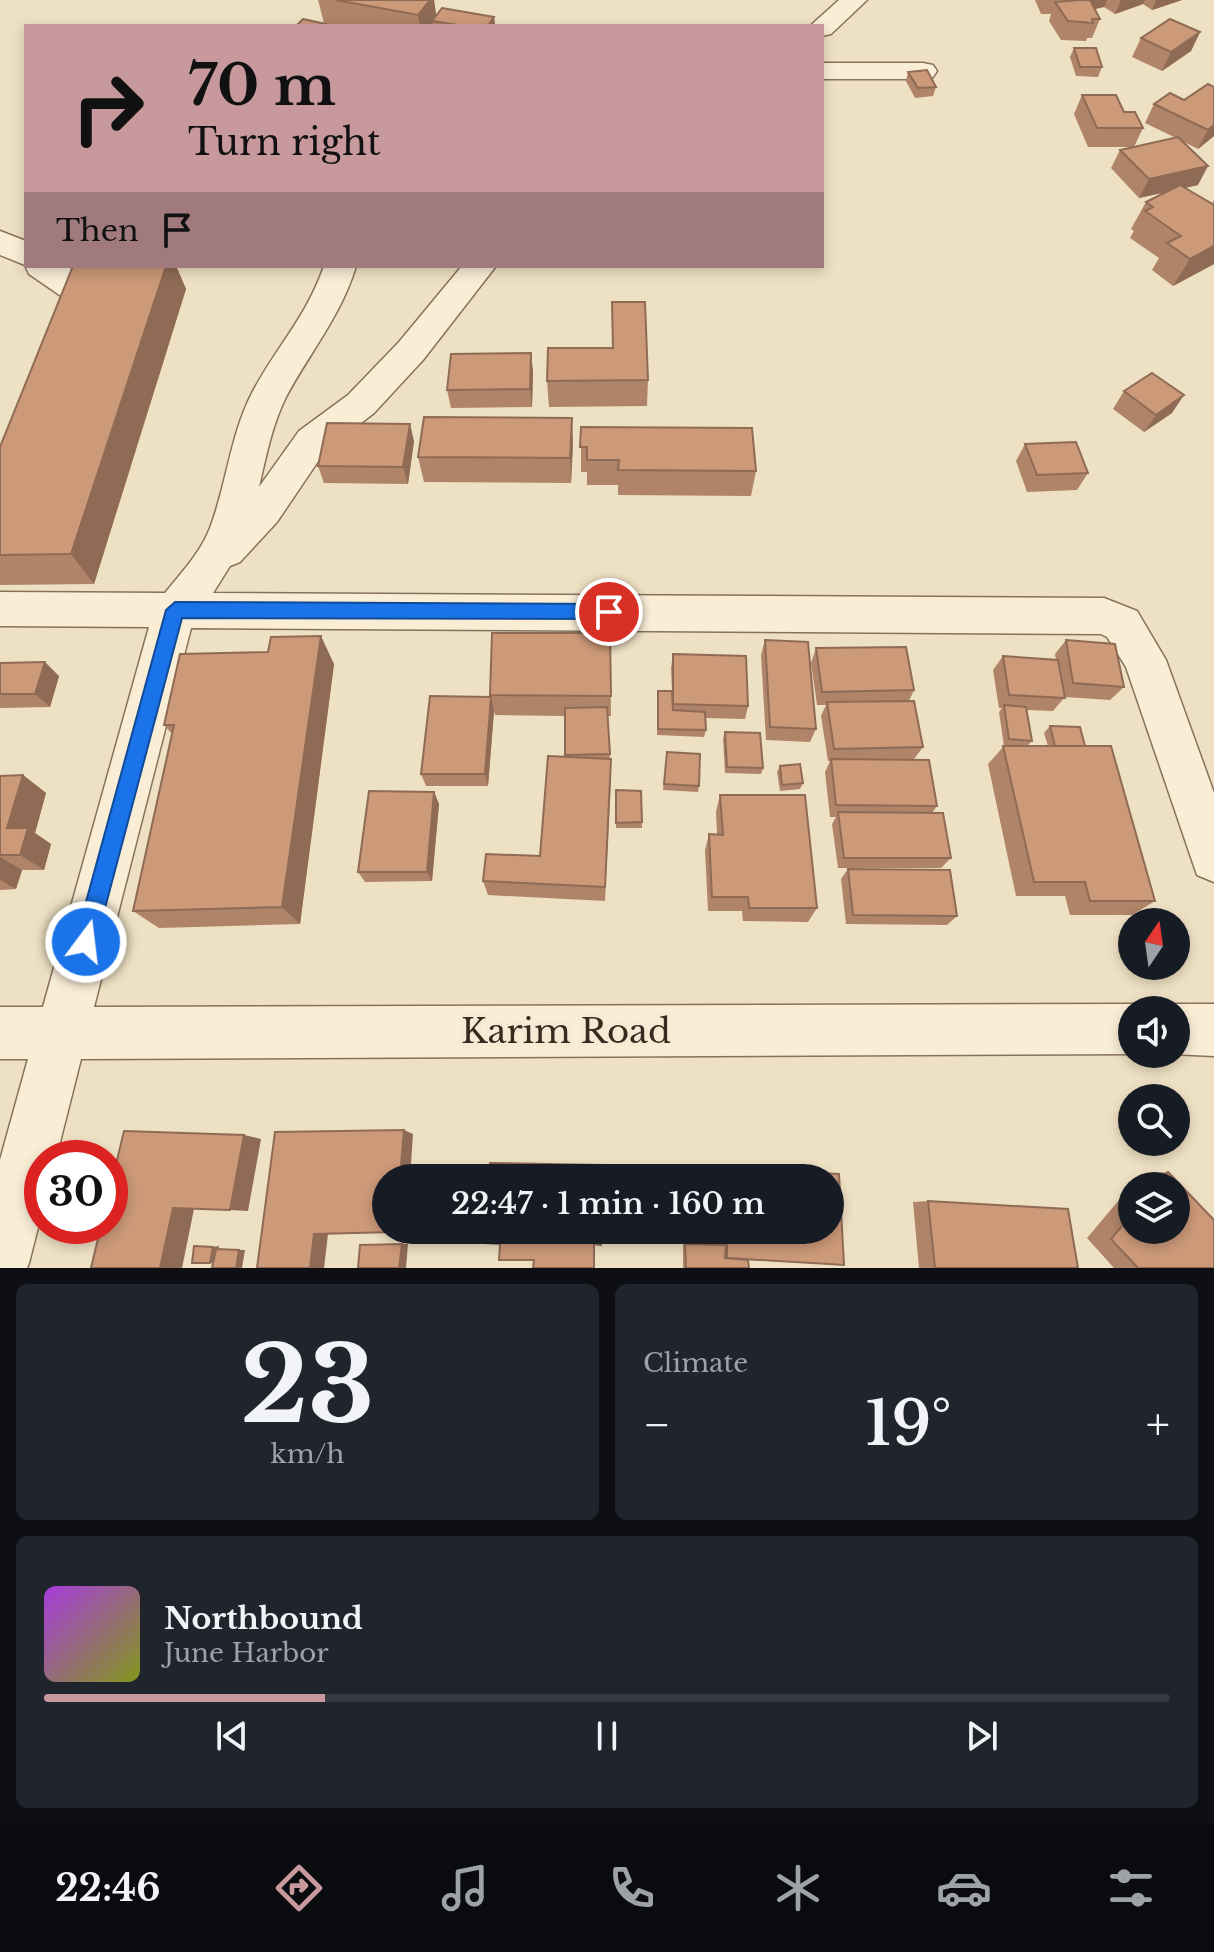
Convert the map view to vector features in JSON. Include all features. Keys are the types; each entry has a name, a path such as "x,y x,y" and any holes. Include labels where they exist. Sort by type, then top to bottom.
{"street":[{"path":"824,26 854,0"},
{"path":"824,71 923,71"},
{"path":"0,241 24,254"},
{"path":"44,268 77,291 79,308 61,353"},
{"path":"208,569 229,530 252,437 269,395 329,300 339,268"},
{"path":"0,1263 175,610 208,569 263,511 312,441 361,404 401,362 478,268"},
{"path":"0,609 1104,616 1122,624 1145,660 1214,859"},
{"name":"Karim Road","path":"0,1033 1118,1030"},
{"path":"1190,1030 1214,1030"}],"building":[{"path":"336,0 430,0 418,15"},
{"path":"1090,0 1100,19 1092,19 1093,23 1068,21 1055,2"},
{"path":"442,8 494,17 489,24 432,21"},
{"path":"303,19 326,24 298,24"},
{"path":"1170,19 1200,32 1171,52 1141,38"},
{"path":"1074,48 1096,48 1102,67 1080,67"},
{"path":"927,70 936,87 918,88 908,72"},
{"path":"1208,84 1214,87 1214,125 1208,130 1154,104 1170,93 1184,100"},
{"path":"1082,95 1116,95 1124,112 1135,112 1143,128 1097,128"},
{"path":"1178,137 1208,166 1149,179 1120,150"},
{"path":"1180,185 1214,205 1214,246 1190,259 1167,243 1181,236 1145,211 1153,207 1146,202"},
{"path":"72,268 165,268 71,554 0,555 0,447"},
{"path":"612,302 645,302 648,380 547,381 548,348 613,348"},
{"path":"531,353 530,389 447,390 451,354"},
{"path":"1152,373 1184,395 1156,415 1124,391"},
{"path":"424,417 572,418 570,458 418,457"},
{"path":"327,423 410,424 403,467 318,466"},
{"path":"581,427 752,428 756,471 618,470 619,460 587,460 587,447 580,447"},
{"path":"1076,442 1088,473 1037,475 1025,444"},
{"path":"492,633 610,633 611,696 490,695"},
{"path":"321,636 282,907 133,911 174,725 164,725 180,654 268,652 271,637"},
{"path":"765,640 808,642 816,729 770,727"},
{"path":"1066,640 1115,644 1124,687 1073,683"},
{"path":"906,647 914,690 822,692 816,648"},
{"path":"673,654 746,656 748,706 673,704"},
{"path":"1003,656 1058,660 1065,698 1009,695"},
{"path":"45,662 35,694 0,694 0,663"},
{"path":"658,691 672,691 673,710 705,712 706,730 658,729"},
{"path":"430,696 491,697 485,774 421,774"},
{"path":"914,701 923,747 834,749 827,702"},
{"path":"1004,705 1026,707 1032,741 1009,739"},
{"path":"607,707 610,754 565,755 565,708"},
{"path":"1050,726 1080,727 1085,746 1055,746"},
{"path":"725,732 760,733 763,768 727,767"},
{"path":"1003,746 1111,746 1155,901 1090,901 1085,882 1034,882"},
{"path":"667,752 700,754 699,786 664,784"},
{"path":"548,756 611,759 605,887 483,881 486,854 540,856"},
{"path":"831,759 929,760 937,806 836,805"},
{"path":"800,764 803,783 782,785 780,766"},
{"path":"23,775 7,828 28,828 20,855 0,855 0,776"},
{"path":"616,790 641,791 642,822 616,823"},
{"path":"369,791 434,792 427,872 358,872"},
{"path":"720,795 805,795 817,908 749,908 748,897 712,897 709,834 723,835"},
{"path":"838,812 943,813 951,858 844,858"},
{"path":"848,869 950,870 957,916 853,915"},
{"path":"404,1130 401,1164 372,1164 372,1233 314,1234 310,1268 257,1268 275,1132"},
{"path":"124,1131 244,1135 230,1210 173,1208 160,1268 91,1268 97,1244 128,1244 128,1140 122,1140"},
{"path":"1190,1195 1214,1220 1214,1268 1138,1268 1111,1239 1118,1231 1118,1244 1190,1244"},
{"path":"928,1201 1068,1209 1078,1268 935,1268"},
{"path":"402,1244 399,1268 358,1268 360,1245"},
{"path":"500,1244 594,1244 594,1268 533,1268 534,1260 499,1260"},
{"path":"685,1244 726,1245 725,1258 748,1260 749,1268 686,1268"},
{"path":"727,1244 843,1244 844,1265 727,1258"},
{"path":"194,1246 213,1247 210,1263 192,1263"},
{"path":"216,1249 239,1250 236,1268 212,1268"}],"route":[{"path":"86,942 175,610 609,612"}]}
